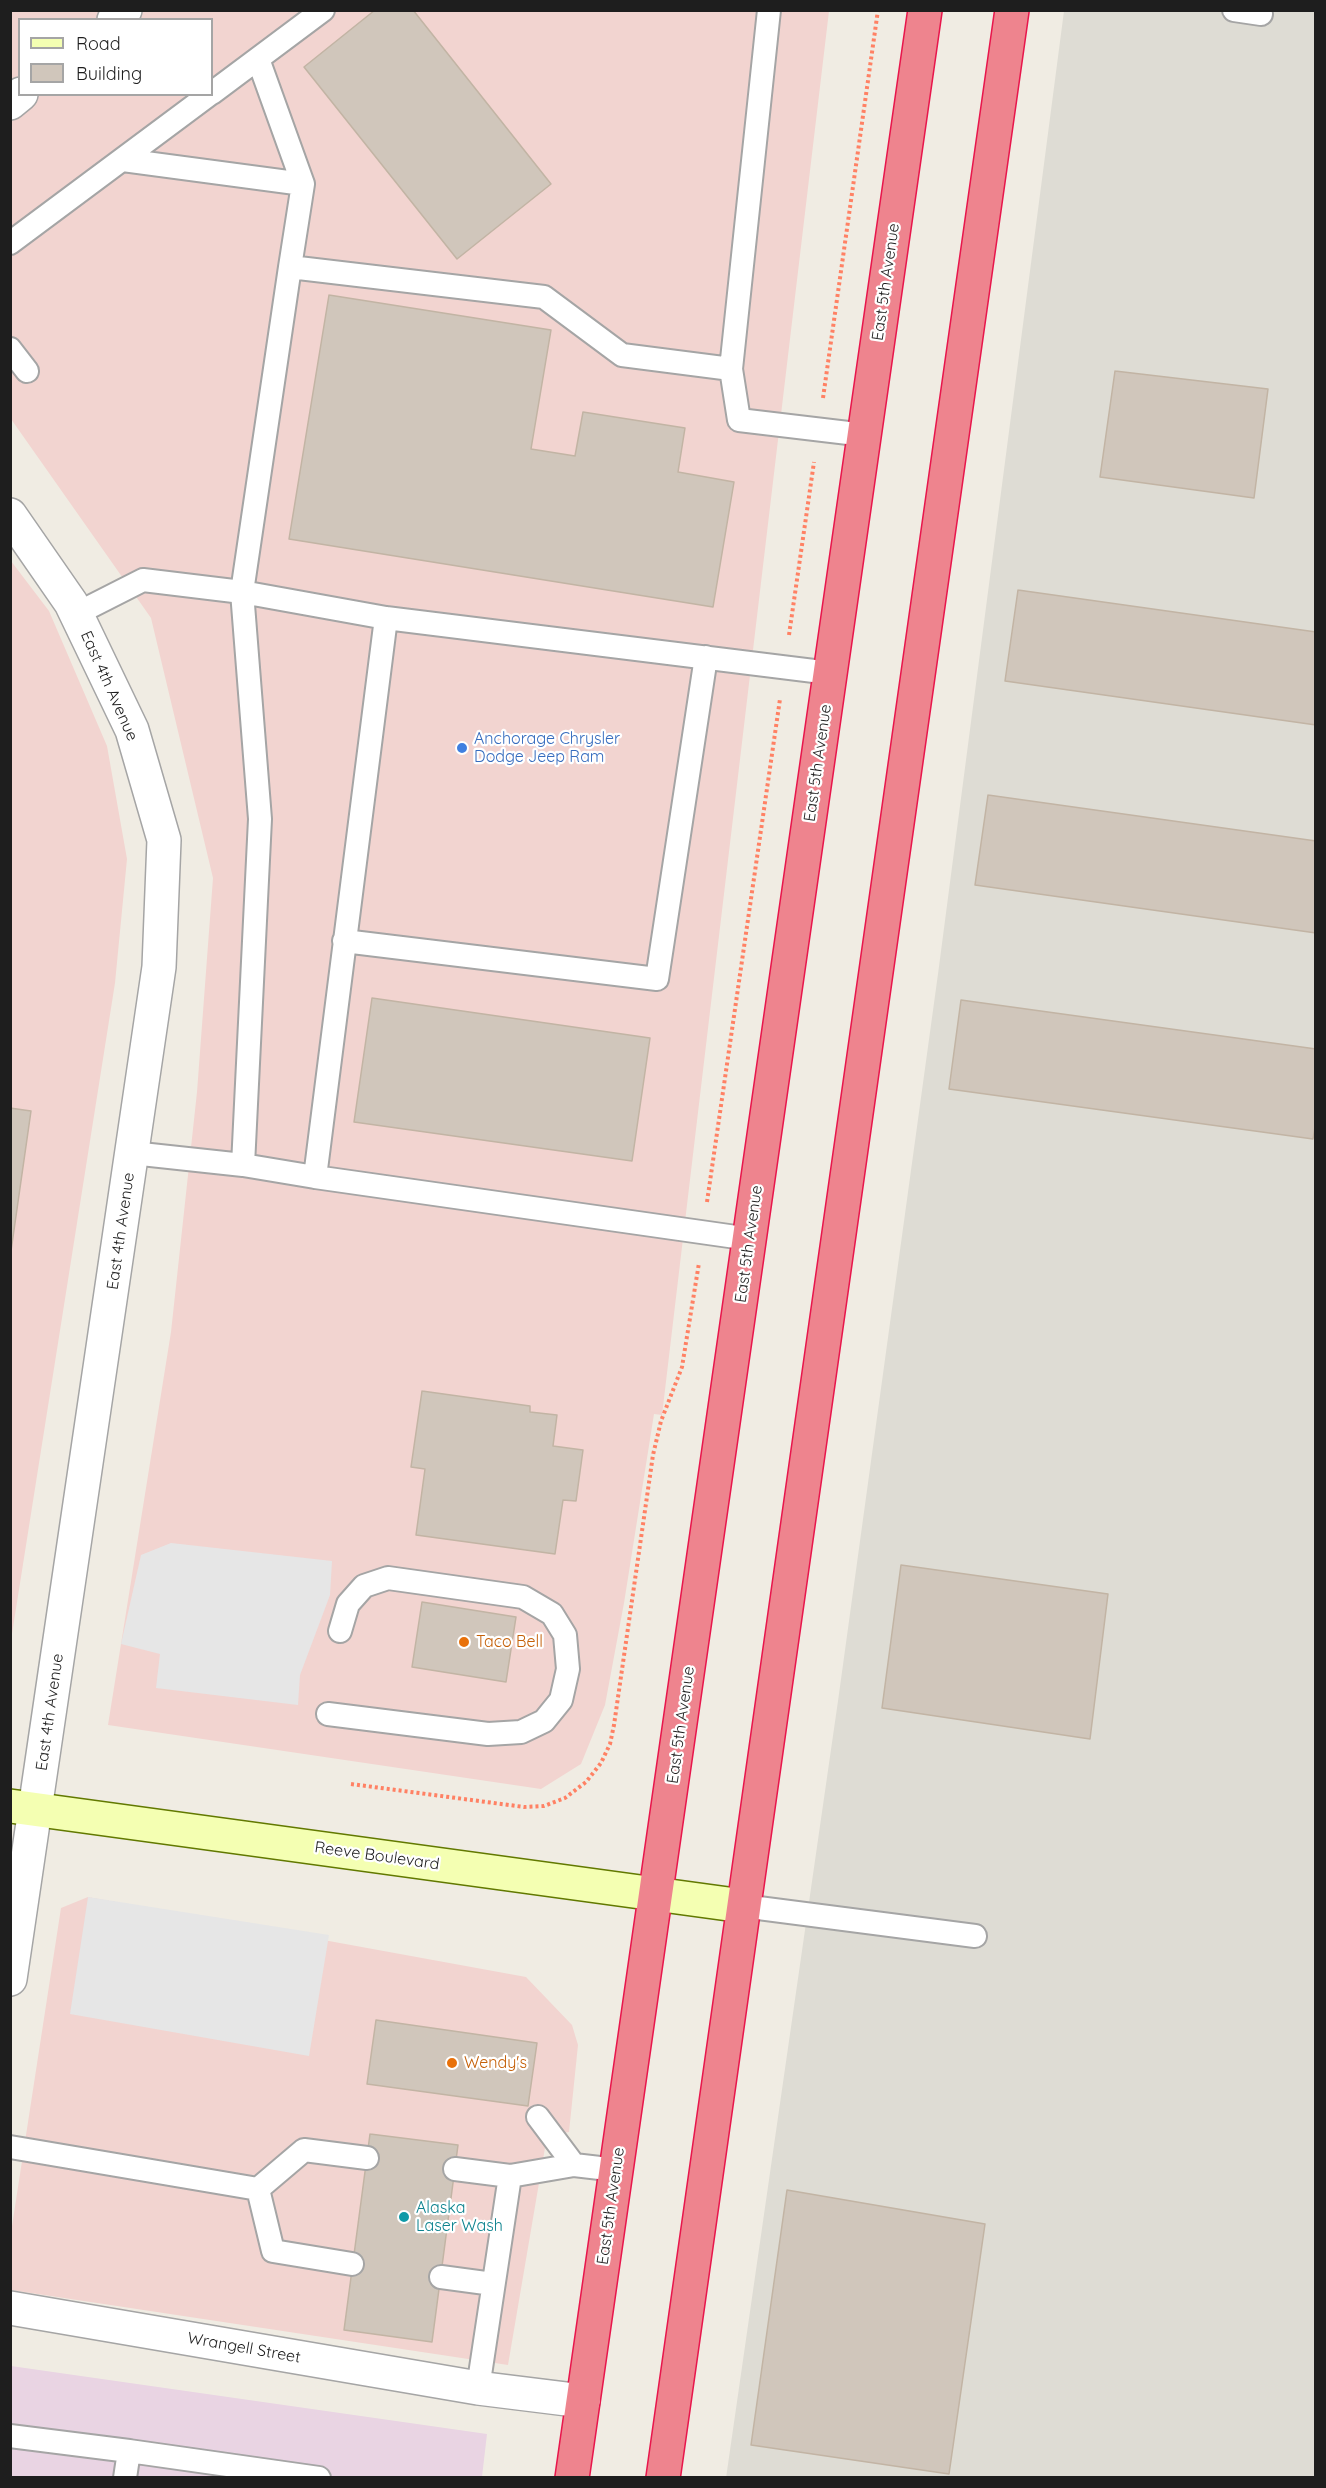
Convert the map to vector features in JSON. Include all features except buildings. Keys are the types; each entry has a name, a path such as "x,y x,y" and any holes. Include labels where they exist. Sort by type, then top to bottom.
{"highway":[{"name":"East 5th Avenue","path":"572,2478 925,10"},
{"path":"663,2478 1012,10"}],"street":[{"name":"East 4th Avenue","path":"10,515 76,614 132,730 164,840 159,967 132,1153 23,1807 10,1979"},
{"name":"Reeve Boulevard","path":"23,1807 743,1906"},
{"name":"Wrangell Street","path":"10,2308 478,2388 583,2401"}],"lane":[{"path":"213,93 323,10"},
{"path":"769,10 731,369 739,420 865,435"},
{"path":"1234,10 1261,14"},
{"path":"243,1165 261,819 242,591 303,184 258,59"},
{"path":"10,243 208,96"},
{"path":"123,160 303,184"},
{"path":"290,267 544,297 622,355 731,369"},
{"path":"10,349 27,371"},
{"path":"76,614 143,579 242,591 386,618 830,674"},
{"path":"315,1177 386,618"},
{"path":"344,941 657,979 706,657"},
{"path":"132,1153 243,1165 750,1239"},
{"path":"328,1714 488,1734 521,1732 544,1721 561,1700 568,1670 565,1635 552,1614 523,1597 388,1578 364,1586 348,1604 340,1631"},
{"path":"743,1906 975,1936"},
{"path":"538,2116 574,2165"},
{"path":"10,2147 258,2189 304,2150 367,2158"},
{"path":"454,2169 510,2176 574,2165 617,2170"},
{"path":"478,2388 510,2176"},
{"path":"258,2189 273,2251 352,2264"},
{"path":"441,2277 493,2284"},
{"path":"10,2436 319,2478"},
{"path":"125,2478 129,2451"}],"path":[{"path":"351,1784 524,1807 544,1806 565,1798 586,1782 610,1744 615,1725 653,1455 661,1421 684,1359 878,10"}],"shaded area":[{"name":"Anchorage Chrysler Dodge Jeep Ram","path":"10,11 829,11 662,1415 654,1414 605,1705 581,1764 541,1789 108,1725 171,1332 197,1092 213,878 151,618 11,419"},
{"path":"1064,11 1315,11 1315,2477 726,2478 838,1701 938,974"},
{"path":"11,561 49,611 107,746 127,859 115,983 11,1640"},
{"path":"171,1543 332,1561 330,1595 300,1675 298,1705 156,1688 160,1654 121,1644 141,1555"},
{"path":"88,1897 526,1977 572,2025 578,2045 569,2132 547,2136 508,2365 11,2290 10,2239 61,1908"},
{"path":"88,1897 329,1935 309,2056 70,2014"},
{"path":"11,2366 487,2434 482,2477 11,2478"}],"place":[{"name":"Anchorage Chrysler Dodge Jeep Ram","path":"462,748"},
{"name":"Taco Bell","path":"464,1642"},
{"name":"Wendy's","path":"452,2063"},
{"name":"Alaska Laser Wash","path":"404,2217"}]}
